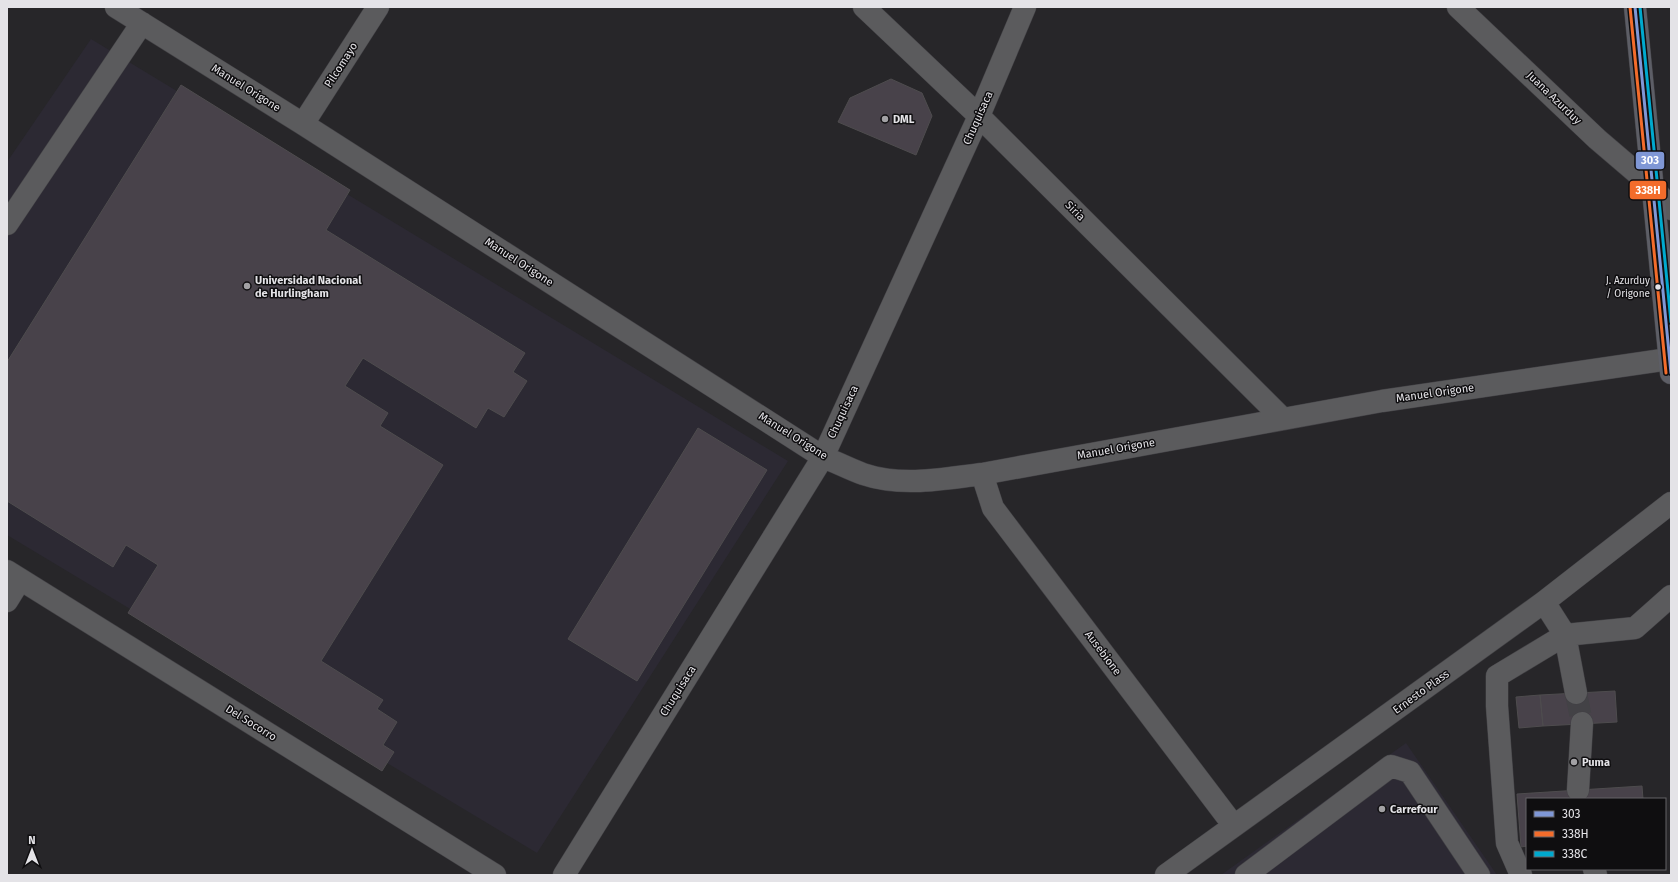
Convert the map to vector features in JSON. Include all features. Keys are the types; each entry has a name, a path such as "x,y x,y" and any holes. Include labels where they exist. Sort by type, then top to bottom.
{"main road":[{"path":"1635,7 1670,366"}],"street":[{"name":"Manuel Origone","path":"116,7 303,124 823,457 864,474 890,480 929,481 982,474 1382,401 1670,366"},
{"name":"Pilcomayo","path":"303,124 378,7"},
{"name":"Siria","path":"864,7 979,116 1283,419"},
{"name":"Chuquisaca","path":"564,875 823,457 979,116 1025,7"},
{"name":"Juana Azurduy","path":"1458,7 1597,140 1652,186 1671,209"},
{"path":"7,224 142,23"},
{"name":"Ausebione","path":"982,474 994,508 1234,826"},
{"name":"Ernesto Plass","path":"1166,875 1544,602 1671,503"},
{"path":"7,601 14,575"},
{"name":"Del Socorro","path":"14,575 495,875"},
{"path":"1521,875 1507,843 1497,706 1497,676 1565,635 1635,628 1671,596"},
{"path":"1544,602 1565,635 1576,693"},
{"path":"1578,790 1582,724"},
{"path":"1246,875 1390,766 1410,772 1479,875"}],"shaded area":[{"name":"Universidad Nacional de Hurlingham","path":"91,39 788,461 537,853 7,535 7,162"},
{"name":"Carrefour","path":"1406,743 1497,875 1221,875"}],"building":[{"name":"DML","path":"891,79 922,93 932,116 916,155 838,122 850,98"},
{"path":"181,85 350,190 326,230 525,353 513,372 527,381 504,417 488,408 476,428 363,358 345,386 388,413 380,426 443,465 321,661 383,700 377,709 397,722 383,745 394,752 382,771 128,613 158,565 126,545 113,567 7,501 7,362"},
{"path":"698,428 767,470 637,681 568,639"},
{"path":"1615,691 1617,722 1543,726 1540,695"},
{"path":"1540,695 1543,726 1519,728 1516,697"},
{"path":"1642,786 1643,798 1526,798 1526,846 1521,847 1517,794"}],"tunnel":[{"path":"1576,693 1582,723"}],"transit line":[{"name":"338H","path":"1630,7 1666,373"},
{"name":"303","path":"1635,7 1671,373"},
{"name":"338C","path":"1640,7 1671,322"}],"place":[{"name":"DML","path":"885,119"},
{"name":"Universidad Nacional de Hurlingham","path":"247,286"},
{"name":"J. Azurduy / Origone","path":"1658,287"},
{"name":"Puma","path":"1574,762"},
{"name":"Carrefour","path":"1382,809"}]}
